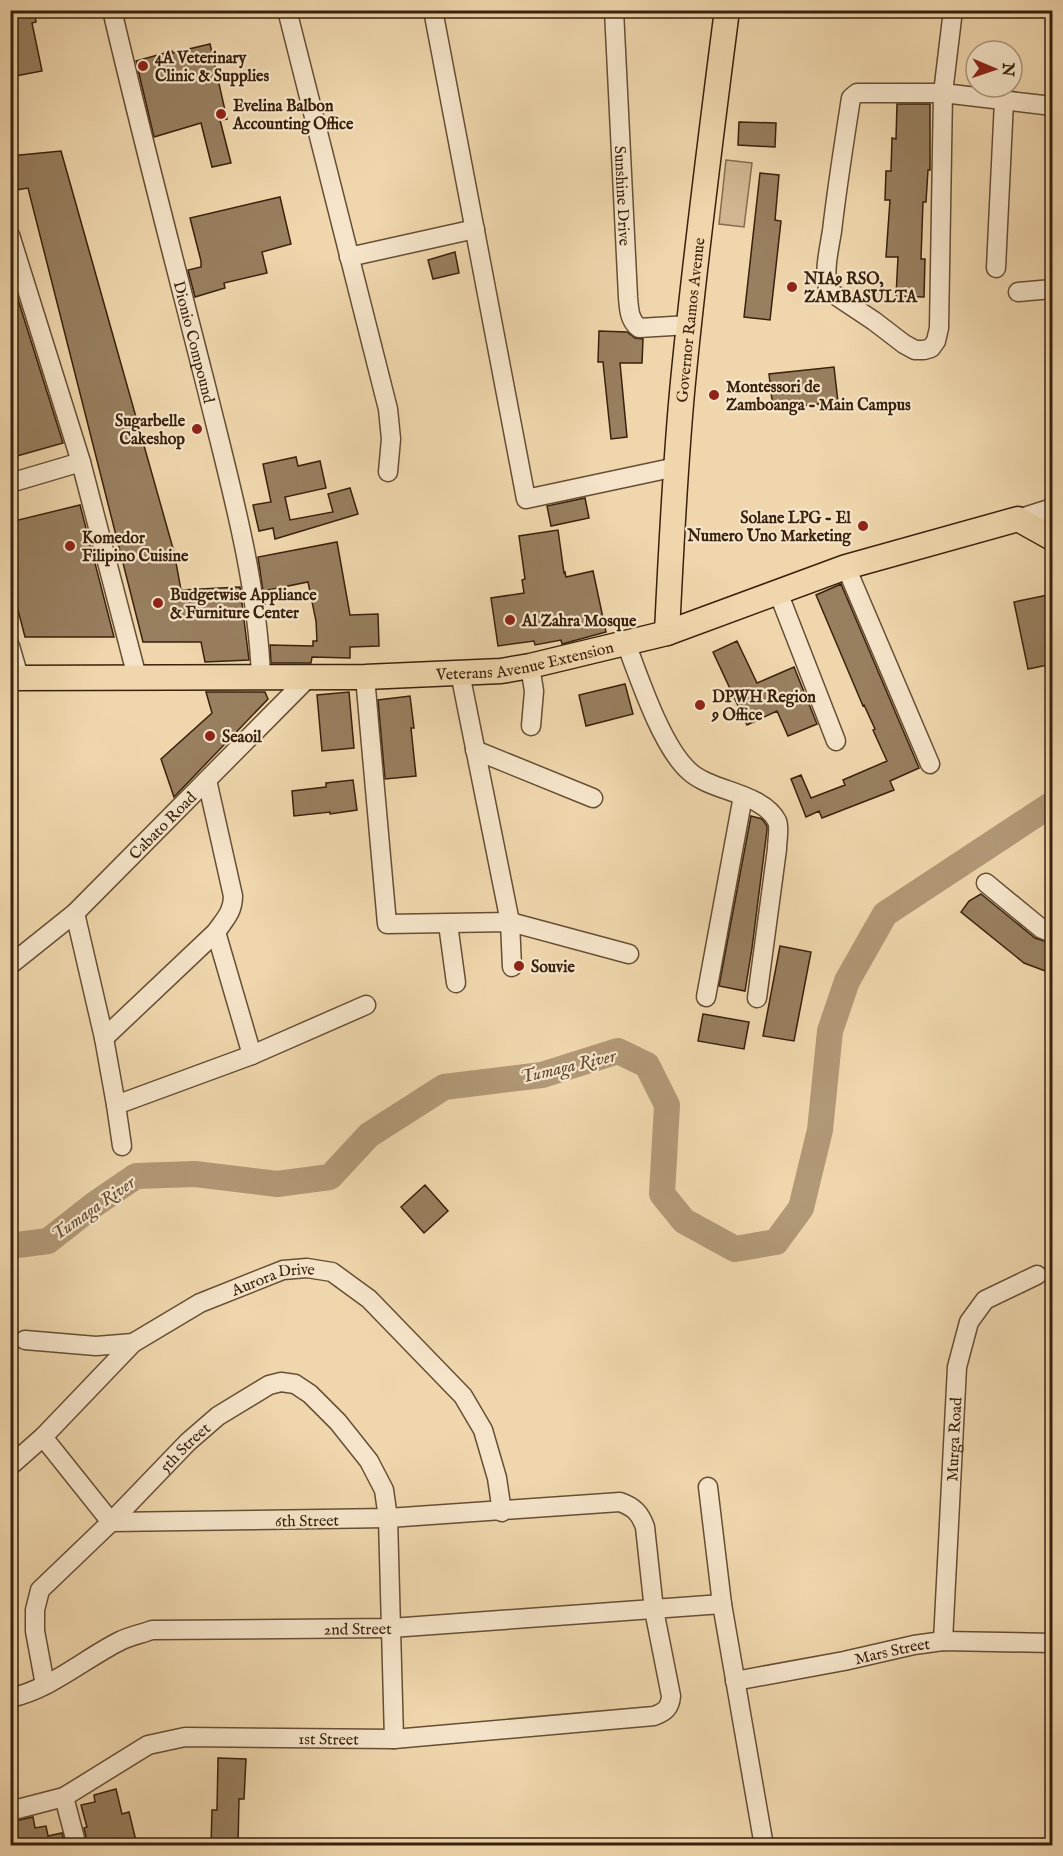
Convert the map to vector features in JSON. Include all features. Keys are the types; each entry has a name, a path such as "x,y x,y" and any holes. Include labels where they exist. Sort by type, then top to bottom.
{"main road":[{"name":"Governor Ramos Avenue","path":"667,633 676,467 689,325 727,10"},
{"name":"Veterans Avenue Extension","path":"15,677 365,677 460,673 530,666 667,633 846,567 1018,519"},
{"path":"1018,519 1053,538"}],"street":[{"name":"Dionio Compound","path":"112,10 238,515 260,639 261,676"},
{"path":"287,10 388,409 391,439 388,472"},
{"path":"433,10 526,499 676,467"},
{"name":"Sunshine Drive","path":"614,10 630,316 639,328 689,325"},
{"path":"953,10 943,93 939,328 936,341 931,348 915,350 829,291 826,282 827,266 851,98 857,93 943,93 1053,106"},
{"path":"996,268 1004,100"},
{"path":"349,257 475,229"},
{"path":"10,235 81,462 137,677"},
{"path":"1018,292 1053,289"},
{"path":"10,483 81,462"},
{"path":"1018,519 1053,508"},
{"path":"846,567 930,764"},
{"path":"778,592 836,741"},
{"path":"626,643 660,728 675,754 689,771 705,782 743,796 765,808 777,821 777,849 757,998"},
{"path":"10,646 15,677"},
{"path":"530,666 534,691 531,726"},
{"path":"460,673 510,922 512,967"},
{"name":"Cabato Road","path":"10,965 75,913 309,677"},
{"path":"365,677 387,924 510,922 629,954"},
{"path":"476,750 593,798"},
{"path":"104,1038 216,932 233,907 233,896 207,780"},
{"path":"706,997 743,796"},
{"path":"986,883 1042,929 1053,933"},
{"path":"75,913 104,1038 122,1146"},
{"path":"448,924 456,983"},
{"path":"216,932 252,1055"},
{"path":"116,1105 252,1055 366,1005"},
{"name":"Aurora Drive","path":"10,1466 43,1437 133,1343 200,1303 284,1270 307,1268 332,1272 369,1299 463,1396 483,1430 497,1478 502,1512"},
{"name":"Murga Road","path":"943,1641 957,1367 969,1322 985,1300 1037,1275"},
{"path":"25,1340 96,1346 133,1343"},
{"name":"5th Street","path":"45,1684 35,1630 35,1610 40,1590 218,1416 269,1386 282,1382 296,1384 310,1394 338,1422 369,1461 384,1490 388,1518"},
{"path":"43,1437 111,1522"},
{"path":"708,1487 722,1604 764,1845"},
{"name":"6th Street","path":"111,1522 388,1518 502,1512 620,1502 632,1506 641,1516 645,1527 654,1610 671,1696 671,1705 664,1712"},
{"path":"388,1518 394,1739"},
{"name":"2nd Street","path":"10,1698 31,1692 122,1640 152,1630 391,1628 722,1604"},
{"name":"Mars Street","path":"735,1681 943,1641 1053,1642"},
{"name":"1st Street","path":"10,1811 64,1797 148,1745 185,1737 394,1739 654,1716 664,1712"},
{"path":"64,1797 77,1845"}],"shaded area":[{"path":"726,160 752,163 744,227 719,224"}],"building":[{"path":"10,10 34,10 36,22 32,23 42,71 10,77"},
{"path":"210,44 227,119 220,120 231,163 212,167 201,123 154,137 136,61"},
{"path":"897,104 930,104 930,170 928,170 926,202 923,202 921,259 925,259 924,297 896,296 898,257 886,257 890,200 885,200 886,171 891,171 892,138 896,139"},
{"path":"739,122 776,123 775,147 738,145"},
{"path":"61,151 174,552 181,590 240,587 249,660 205,662 201,642 143,642 28,188 10,191 10,156"},
{"path":"760,173 779,175 775,220 781,221 770,320 744,317"},
{"path":"280,197 291,244 262,252 267,273 224,283 225,288 195,297 188,270 201,267 201,261 190,218"},
{"path":"455,252 459,273 433,279 428,260"},
{"path":"10,274 63,443 10,458"},
{"path":"599,331 627,332 635,338 643,339 642,363 620,363 627,437 611,439 603,362 598,362"},
{"path":"834,367 838,402 773,409 769,374"},
{"path":"296,457 298,466 320,461 326,488 285,497 290,520 333,512 328,494 350,488 358,514 275,539 273,528 259,531 253,505 271,502 263,464"},
{"path":"585,498 589,518 551,526 547,506"},
{"path":"80,505 114,637 25,637 10,579 10,522"},
{"path":"558,530 566,577 593,571 606,632 562,644 561,640 535,645 534,641 498,646 491,598 524,593 522,580 525,579 519,536"},
{"path":"337,542 350,615 378,614 379,646 350,647 350,658 312,657 311,663 271,663 270,645 313,646 313,641 317,641 316,621 308,582 263,591 258,557"},
{"path":"841,584 919,768 890,781 894,790 822,818 819,811 806,817 791,779 801,775 811,798 845,785 843,780 887,761 816,595"},
{"path":"1053,594 1053,664 1028,669 1014,602"},
{"path":"737,641 757,683 794,667 817,724 788,736 777,711 747,725 713,652"},
{"path":"625,684 633,714 586,726 579,695"},
{"name":"Seaoil","path":"206,692 265,692 268,699 174,797 161,759 212,713"},
{"path":"349,692 354,748 322,751 317,695"},
{"path":"410,696 416,776 385,779 378,700"},
{"path":"353,780 357,810 294,816 292,791 326,787 326,783"},
{"path":"751,816 762,819 767,830 745,991 719,986"},
{"path":"981,894 1035,938 1053,944 1053,974 1024,963 961,912 969,901"},
{"path":"780,946 811,952 794,1041 763,1036"},
{"path":"703,1014 749,1022 744,1049 698,1041"},
{"path":"425,1185 448,1211 424,1233 401,1207"},
{"path":"218,1758 246,1759 244,1799 239,1799 238,1845 211,1845 212,1810 217,1810"},
{"path":"116,1789 122,1814 129,1812 137,1845 88,1845 84,1828 87,1827 81,1805 95,1802 94,1795"},
{"path":"33,1817 35,1828 46,1826 48,1836 62,1833 65,1845 10,1845 10,1822"}],"waterway":[{"name":"Tumaga River","path":"10,1246 48,1241 95,1204 136,1176 195,1174 277,1184 330,1177 369,1135 444,1087 542,1075 618,1051 647,1065 667,1105 662,1194 684,1221 735,1249 776,1242 801,1208 820,1130 830,1031 847,981 885,914 1052,804"}],"place":[{"name":"4A Veterinary Clinic & Supplies","path":"143,66"},
{"name":"Evelina Balbon Accounting Office","path":"221,114"},
{"name":"NIA9 RSO, ZAMBASULTA","path":"792,287"},
{"name":"Montessori de Zamboanga - Main Campus","path":"714,395"},
{"name":"Sugarbelle Cakeshop","path":"197,429"},
{"name":"Solane LPG - El Numero Uno Marketing","path":"863,526"},
{"name":"Komedor Filipino Cuisine","path":"70,546"},
{"name":"Budgetwise Appliance & Furniture Center","path":"158,603"},
{"name":"Al Zahra Mosque","path":"510,620"},
{"name":"DPWH Region 9 Office","path":"700,705"},
{"name":"Seaoil","path":"210,736"},
{"name":"Souvie","path":"519,966"}]}
